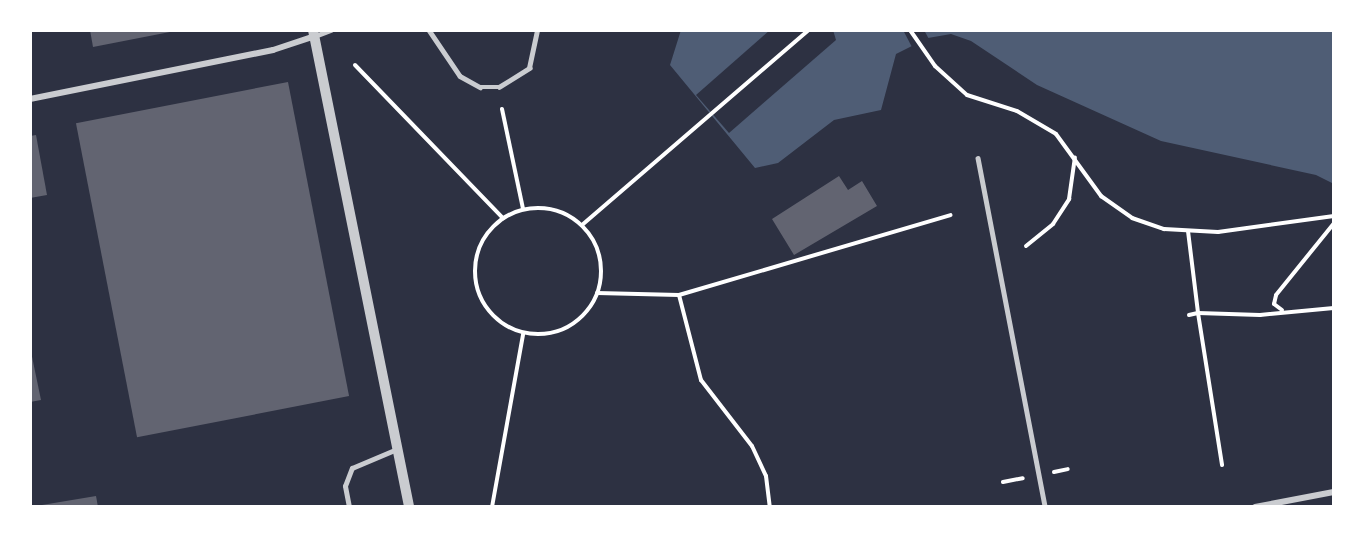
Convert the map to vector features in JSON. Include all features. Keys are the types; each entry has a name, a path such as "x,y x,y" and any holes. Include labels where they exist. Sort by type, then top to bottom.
{"street":[{"path":"30,99 273,50 314,33 409,507"},
{"path":"1255,507 1334,492"}],"lane":[{"path":"314,33 331,30"},
{"path":"429,30 460,76 480,87 499,87 529,68 537,30"},
{"path":"978,158 1045,507"},
{"path":"349,507 345,486 352,468 397,449"}],"path":[{"path":"582,225 712,117 809,30"},
{"path":"910,30 922,47 966,95 1017,111 1056,134 1114,208 1164,229 1188,231 1252,231 1334,216"},
{"path":"355,65 503,218"},
{"path":"502,109 523,209"},
{"path":"1026,246 1053,224 1069,199 1075,157"},
{"path":"544,208 582,225 601,262 597,293 581,319 564,330 523,334 488,311 474,271 488,232 503,218 523,209 544,208"},
{"path":"597,293 679,295 950,215"},
{"path":"1283,310 1274,304 1276,296 1334,222"},
{"path":"1188,231 1198,313 1222,465"},
{"path":"679,295 701,380 752,446 766,476 770,507"},
{"path":"1189,315 1198,313 1260,315 1283,310 1334,308"},
{"path":"492,507 523,334"}],"water":[{"path":"681,30 1334,30 1334,184 1316,175 1161,141 1037,85 971,41 951,34 928,38 896,54 881,110 834,120 778,163 755,168 670,65"}],"pier":[{"path":"770,30 833,30 836,40 729,133 696,95"},
{"path":"903,30 924,30 930,41 913,49"}],"building":[{"path":"90,30 175,30 175,31 93,47"},
{"path":"288,82 349,396 137,437 76,123"},
{"path":"36,135 47,195 30,198 30,136"},
{"path":"839,176 848,190 862,181 877,206 794,255 772,219"},
{"path":"30,347 41,400 30,402"},
{"path":"96,496 98,507 36,507 36,506"}]}
